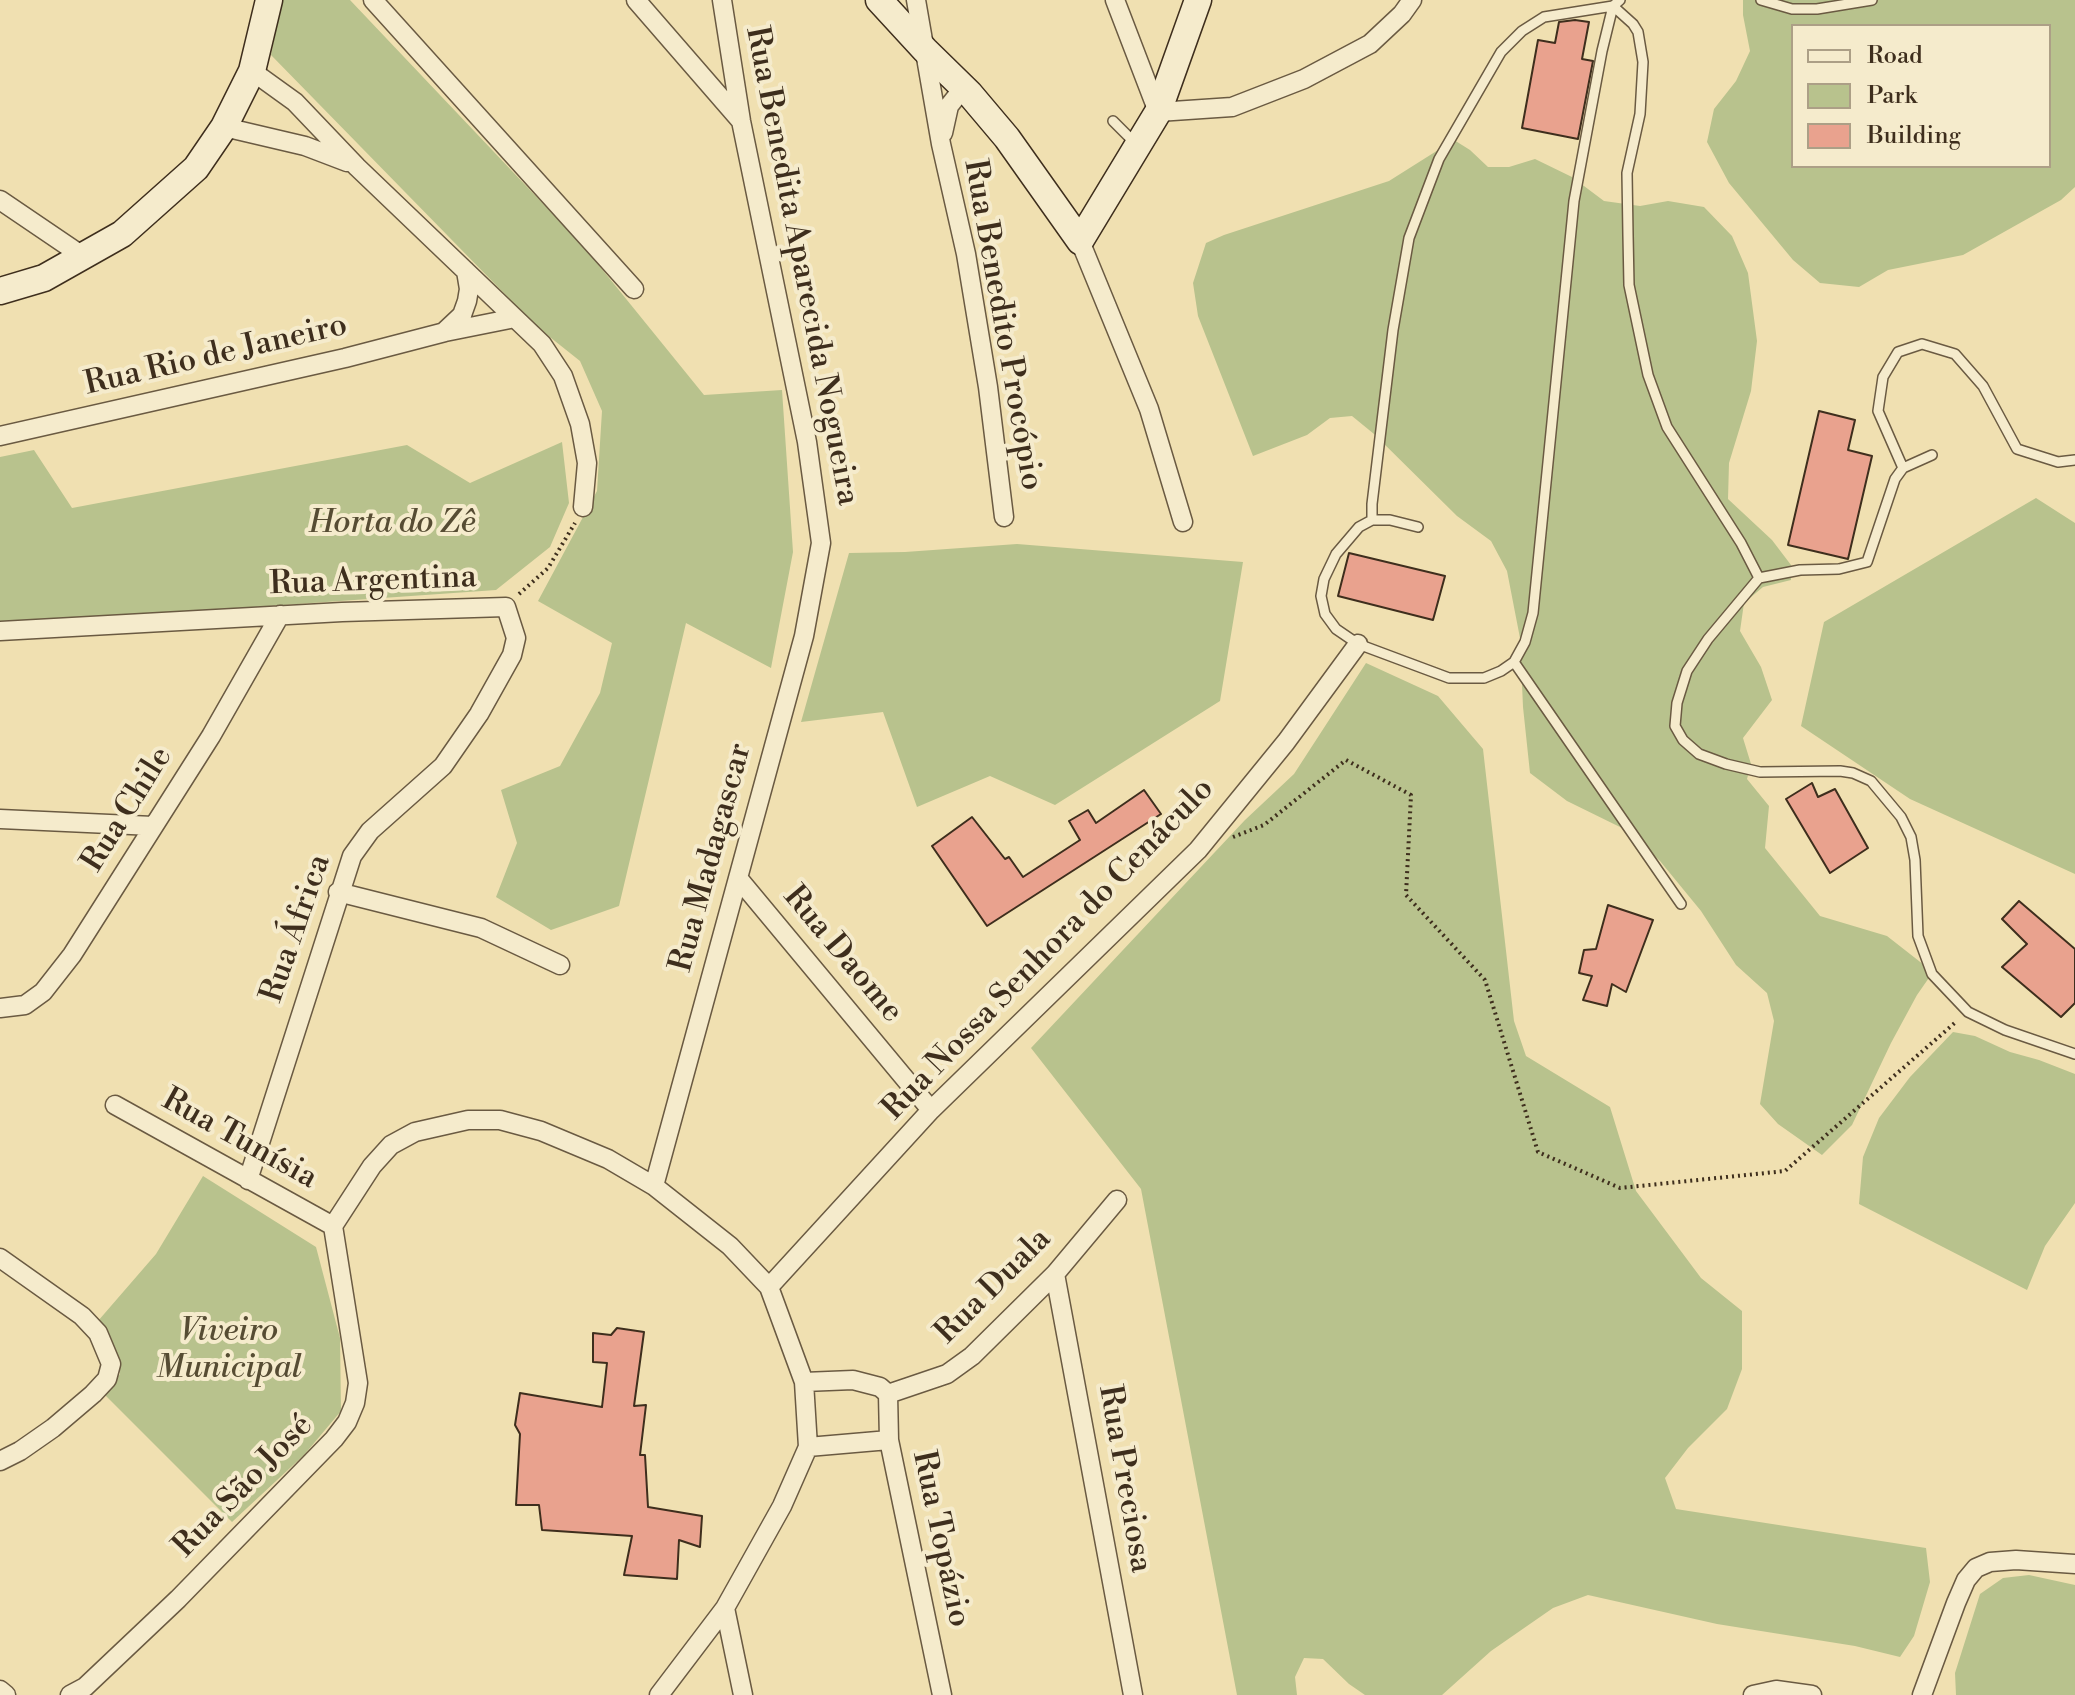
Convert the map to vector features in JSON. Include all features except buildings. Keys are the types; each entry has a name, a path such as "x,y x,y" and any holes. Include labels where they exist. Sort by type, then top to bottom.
{"main road":[{"path":"0,291 44,278 122,234 196,168 224,127 252,71 269,0"},
{"path":"882,1 925,50 964,87 1007,138 1080,241 1158,112 1198,0"}],"street":[{"path":"373,0 634,289"},
{"path":"636,0 741,121"},
{"name":"Rua Benedita Aparecida Nogueira","path":"722,0 741,121 807,442 821,543"},
{"name":"Rua Benedito Procópio","path":"916,0 941,144 966,254 988,387 1004,517"},
{"path":"1115,0 1158,112 1232,107 1304,79 1370,44 1402,14 1412,0"},
{"path":"252,71 295,102 357,167 542,344 563,376 580,424 587,463 583,507"},
{"name":"Rua Benedito Procópio","path":"941,144 949,106 964,87"},
{"path":"224,127 318,150 357,167"},
{"path":"0,200 84,257"},
{"path":"1080,241 1149,409 1183,522"},
{"path":"445,332 462,315 467,301 466,271"},
{"name":"Rua Rio de Janeiro","path":"0,436 515,318"},
{"name":"Rua Madagascar","path":"654,1186 804,636 821,543"},
{"name":"Rua Argentina","path":"0,631 280,615 506,607"},
{"name":"Rua África","path":"248,1180 338,892 359,845 370,831 443,766 499,681 512,655 516,638 506,607"},
{"name":"Rua Chile","path":"0,1008 25,1005 43,992 72,955 211,736 280,615"},
{"name":"Rua Nossa Senhora do Cenáculo","path":"769,1287 931,1110 1198,850 1286,742 1358,644"},
{"path":"0,819 153,826"},
{"name":"Rua Daome","path":"738,878 931,1110"},
{"path":"338,892 481,928 560,965"},
{"name":"Rua Tunísia","path":"115,1105 333,1226"},
{"path":"333,1226 372,1166 391,1145 415,1132 468,1120 500,1120 541,1131 608,1159 654,1186 730,1246 769,1287 804,1382 808,1447 782,1506 725,1608 659,1695"},
{"name":"Rua Duala","path":"888,1394 947,1374 981,1347 1055,1274 1117,1200"},
{"name":"Rua São José","path":"79,1692 178,1599 347,1422 355,1403 358,1383 333,1226"},
{"path":"0,1258 82,1316 98,1333 111,1364 107,1379 93,1394 53,1428 0,1461"},
{"name":"Rua Preciosa","path":"1055,1274 1133,1695"},
{"path":"804,1382 853,1380 880,1387 888,1394"},
{"name":"Rua Topázio","path":"888,1394 889,1440 942,1695"},
{"path":"808,1447 889,1440"},
{"path":"1922,1695 1956,1603 1966,1580 1976,1568 1990,1562 2016,1560 2075,1564"},
{"path":"725,1608 743,1695"},
{"path":"0,1690 6,1695"},
{"path":"1753,1695 1776,1690 1812,1695"}],"lane":[{"path":"1761,0 1792,9 1872,0"},
{"path":"1372,520 1393,330 1409,238 1439,159 1501,52 1522,31 1544,17 1616,3"},
{"path":"1616,3 1638,32 1643,62 1640,114 1627,173 1629,285 1648,375 1667,427 1741,543 1759,578"},
{"path":"1418,527 1390,520 1372,520 1359,527 1336,554 1324,579 1321,596 1325,614 1336,629 1358,644 1449,678 1484,678 1501,671 1514,662 1525,642 1533,613 1574,201 1602,51 1616,3"},
{"path":"1113,121 1138,145"},
{"path":"1903,468 1878,411 1883,377 1898,352 1922,344 1955,354 1983,386 2017,449 2058,462 2075,460"},
{"path":"1932,455 1903,468 1895,479 1867,562 1839,569 1800,570 1759,578 1708,639 1687,671 1677,703 1675,726 1683,740 1699,754 1726,764 1760,772 1840,771 1871,781 1901,817 1911,837 1918,936 1932,974 1968,1012 2005,1030 2075,1054"},
{"path":"1514,662 1681,904"}],"path":[{"name":"Rua Argentina","path":"506,607 548,568 583,507"},
{"path":"1198,850 1264,825 1346,760 1411,795 1406,895 1485,980 1538,1152 1620,1188 1785,1171 1968,1012"}],"green space":[{"path":"282,0 350,0 584,247 704,395 782,390 793,552 771,668 686,623 619,906 551,930 496,897 517,843 501,790 560,766 600,693 612,643 538,601 597,491 602,411 580,361 536,326 271,55"},
{"path":"1743,0 2075,0 2075,187 2061,200 1963,255 1888,270 1859,287 1820,283 1793,260 1729,183 1707,142 1714,109 1736,81 1750,51"},
{"path":"1454,140 1488,167 1509,167 1535,159 1572,177 1604,201 1640,206 1668,201 1704,207 1732,236 1748,273 1757,341 1751,391 1729,463 1728,499 1772,540 1791,565 1791,580 1763,587 1744,603 1740,631 1761,667 1772,700 1743,738 1751,764 1747,779 1769,806 1765,848 1820,916 1887,936 1933,972 1891,1043 1852,1125 1822,1155 1778,1124 1760,1104 1774,1021 1767,993 1736,965 1701,911 1660,861 1624,829 1567,801 1530,773 1520,638 1507,571 1491,541 1457,516 1352,416 1330,418 1307,435 1253,456 1198,316 1193,283 1206,243 1389,181"},
{"name":"Horta do Zê","path":"562,442 569,503 550,547 496,590 0,625 0,457 34,450 72,508 407,445 470,483"},
{"path":"2036,498 2075,523 2075,874 1910,799 1801,726 1824,622"},
{"path":"1017,544 1243,562 1220,701 1055,805 990,776 917,807 883,712 801,722 849,553"},
{"path":"1366,663 1438,696 1483,749 1514,1021 1526,1056 1610,1107 1636,1191 1701,1278 1742,1311 1742,1369 1727,1409 1688,1448 1665,1478 1676,1509 1926,1548 1930,1582 1914,1636 1900,1657 1855,1646 1717,1624 1588,1595 1553,1608 1491,1651 1442,1695 1365,1695 1323,1659 1304,1658 1295,1677 1297,1695 1237,1695 1141,1189 1031,1048 1245,820 1294,774"},
{"path":"1953,1032 1975,1036 2010,1052 2075,1074 2075,1203 2045,1246 2027,1290 1859,1204 1863,1157 1879,1118 1910,1077"},
{"name":"Viveiro Municipal","path":"203,1176 316,1247 340,1338 341,1411 304,1455 232,1522 103,1393 120,1374 116,1354 98,1321 156,1254"},
{"path":"2029,1575 2075,1585 2075,1695 1956,1695 1955,1673 1980,1594 2003,1578"}]}
